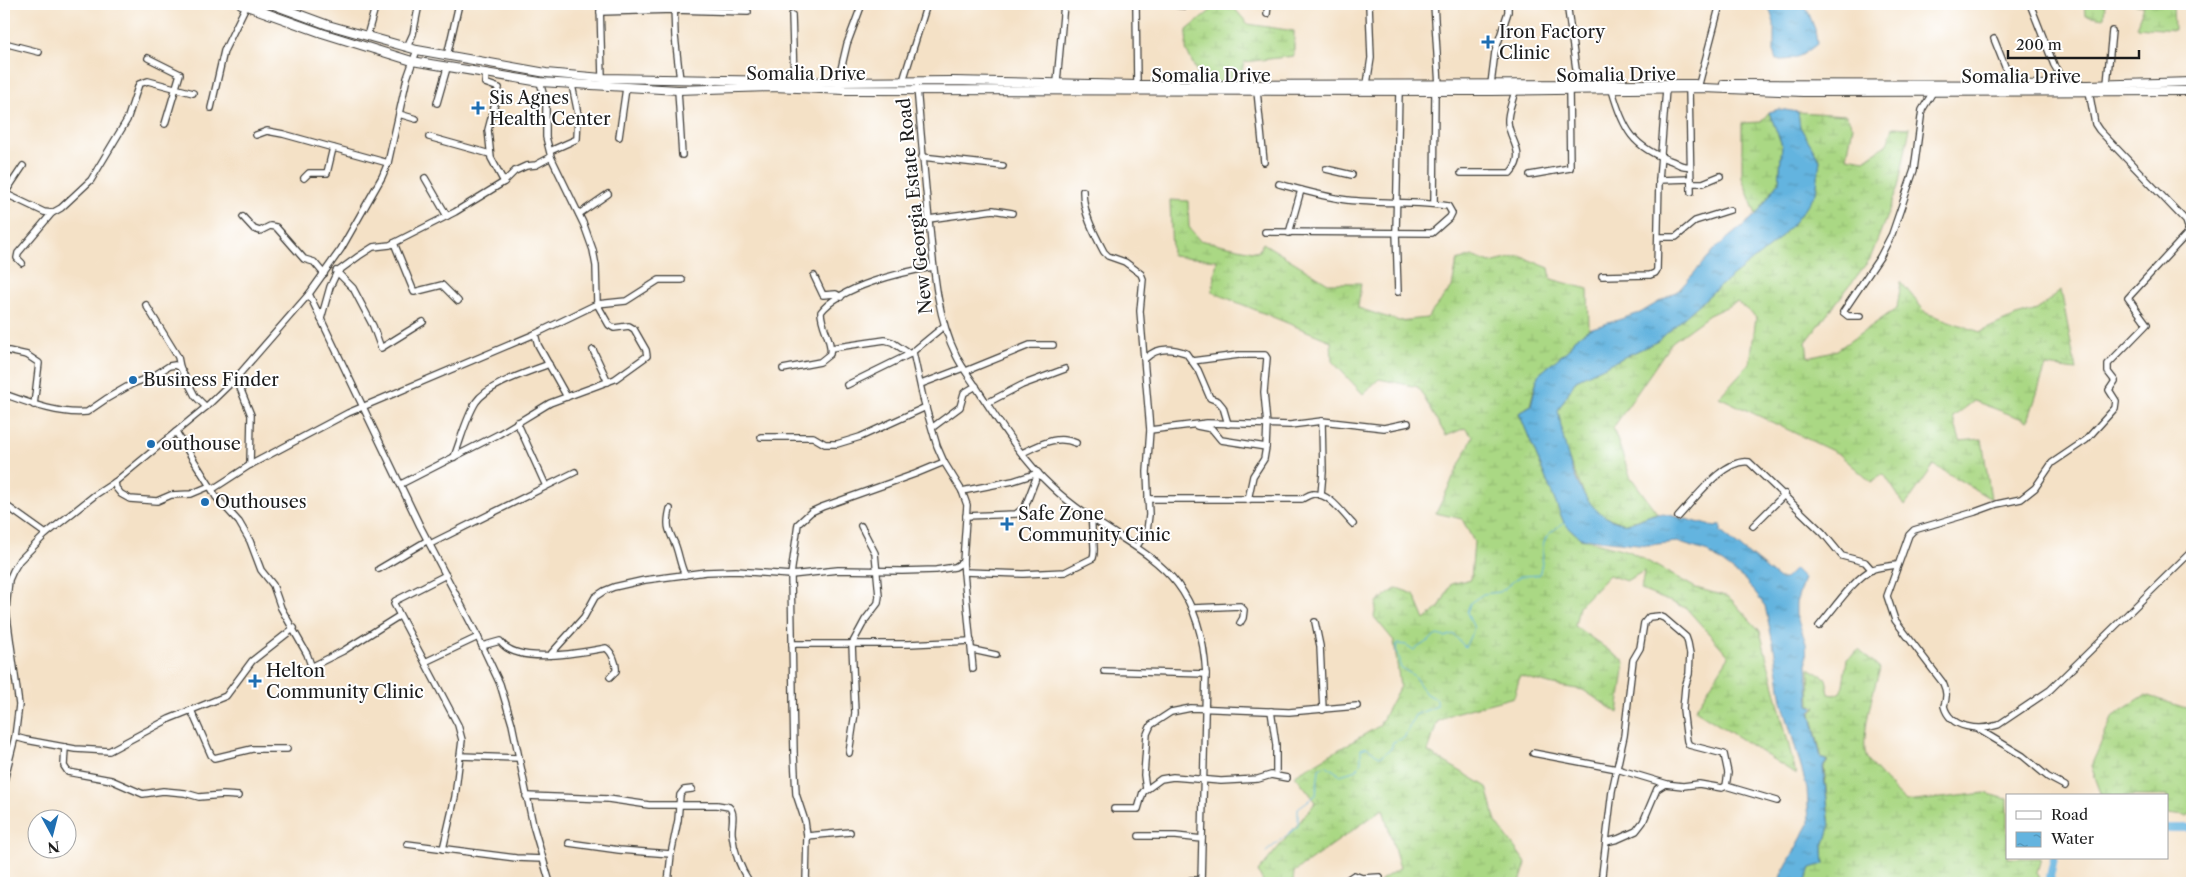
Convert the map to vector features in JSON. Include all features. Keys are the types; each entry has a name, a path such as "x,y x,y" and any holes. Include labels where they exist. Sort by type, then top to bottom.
{"main road":[{"name":"Somalia Drive","path":"271,4 328,24 416,50 546,73 602,78 838,82 903,81 917,86 952,80 1137,85 1367,84 1515,91 1666,89 1804,92 2192,91"},
{"name":"Somalia Drive","path":"243,5 322,33 412,61 540,82 626,88 678,90 772,87 846,90 917,86 1257,91 1399,90 1491,84 2066,85 2192,82"}],"street":[{"path":"367,36 376,4"},
{"path":"407,47 413,34 418,4"},
{"path":"447,56 459,4"},
{"path":"600,4 602,78"},
{"path":"838,82 847,44 862,4"},
{"path":"903,81 927,4"},
{"path":"1057,82 1064,4"},
{"path":"1136,4 1137,85"},
{"path":"1163,4 1187,6"},
{"path":"1268,4 1268,14"},
{"path":"1367,84 1371,58 1369,4"},
{"path":"1434,4 1438,88 1434,204"},
{"path":"1491,84 1495,52 1508,12 1508,4"},
{"path":"1699,84 1720,4"},
{"path":"2030,4 2054,65 2066,85"},
{"path":"211,108 224,51 243,5"},
{"path":"600,12 674,7 748,12"},
{"path":"674,7 680,80"},
{"path":"1568,10 1578,84"},
{"path":"792,15 794,80"},
{"path":"2107,84 2112,31"},
{"path":"1994,39 2012,84"},
{"path":"4,43 40,52"},
{"path":"4,781 15,736 19,705 6,609 9,580 19,561 46,534 95,495 116,482 206,407 236,378 309,294 331,265 368,203 388,163 416,50"},
{"path":"148,58 179,72 180,75 165,124"},
{"path":"437,103 447,68"},
{"path":"486,74 485,83 498,87 499,90 488,130 490,154 504,182"},
{"path":"22,263 16,258 18,252 52,213 61,208 91,180 127,120 139,84 148,81 193,93"},
{"path":"400,484 550,403 608,382 625,373 645,358 647,354 634,329 629,326 614,328 609,325 597,304 596,266 593,250 579,214 550,154 546,137 546,104 540,82"},
{"path":"321,319 330,287 338,272 368,250 394,243 447,216 504,182 515,171 526,166 536,165 550,154 577,139 578,114 572,84"},
{"name":"New Georgia Estate Road","path":"917,86 933,266 944,326 965,369 1022,453 1038,473 1052,487 1092,518 1137,546 1172,576 1193,608 1203,640 1206,674 1201,881"},
{"path":"619,137 626,88"},
{"path":"1602,276 1650,275 1655,273 1659,236 1661,158 1666,89"},
{"path":"1689,89 1691,192"},
{"path":"678,90 682,155"},
{"path":"1398,292 1396,232 1399,90"},
{"path":"1530,175 1570,168 1569,90"},
{"path":"1612,90 1618,109 1632,136 1645,149 1661,158 1683,166 1690,166"},
{"path":"1257,91 1264,162"},
{"path":"1461,173 1510,173 1515,168 1517,143 1508,121 1515,91"},
{"path":"2065,786 2048,777 2023,756 1978,729 1958,722 1947,713 1944,706 1947,696 1943,683 1895,620 1887,596 1909,535 1918,528 2003,502 2017,501 2028,494 2040,482 2052,463 2086,440 2116,408 2116,401 2109,390 2115,381 2108,372 2108,364 2147,324 2128,298 2186,236 2189,230 2186,221 2099,130 2095,124 2089,91"},
{"path":"1860,316 1848,316 1843,312 1880,257 1892,234 1914,170 1922,110 1933,92"},
{"path":"399,114 416,119"},
{"path":"256,135 261,132 278,133 363,154 388,163"},
{"path":"429,137 490,154"},
{"path":"304,178 312,173 327,173 333,148"},
{"path":"922,158 1003,166"},
{"path":"24,166 4,193 13,199 52,213"},
{"path":"1326,169 1352,175"},
{"path":"1660,180 1703,183 1720,176"},
{"path":"425,178 447,216"},
{"path":"1265,232 1290,234 1427,233 1437,230 1452,213 1451,208 1448,206 1346,200 1279,184"},
{"path":"1290,234 1301,190"},
{"path":"1083,191 1083,202 1087,218 1104,252 1108,256 1126,262 1141,274 1143,279 1140,311 1150,430 1149,515 1147,531 1137,546"},
{"path":"579,214 608,194"},
{"path":"928,218 993,210 1012,213"},
{"path":"1659,236 1676,237 1695,221 1730,210"},
{"path":"243,217 254,229 260,231 270,226 276,227 304,259 314,262 324,274"},
{"path":"394,243 414,292 442,285 458,301"},
{"path":"331,265 352,288 373,326 381,348 424,322"},
{"path":"783,369 820,362 830,354 831,348 823,328 821,312 841,297 858,286 933,266"},
{"path":"814,276 822,295 836,294 841,297"},
{"path":"116,482 116,488 121,494 130,499 157,502 171,495 191,494 211,488 337,418 535,334 597,304 626,301 659,280 682,280"},
{"path":"309,294 400,484 478,637 502,692 519,758 526,796 550,883"},
{"path":"146,306 178,357 180,368 195,396 206,407"},
{"path":"847,384 912,353 944,326"},
{"path":"535,334 538,345 568,397"},
{"path":"831,348 885,340 912,353 926,407 944,462 962,491 967,505 963,562 974,669"},
{"path":"921,384 1030,345 1054,345"},
{"path":"4,350 27,355 39,362 34,405"},
{"path":"593,350 608,382"},
{"path":"1145,359 1154,351 1164,350 1186,353 1192,361 1210,398 1223,407 1228,424"},
{"path":"1192,361 1238,355 1267,356 1264,392 1267,426 1266,448 1264,459 1253,476 1248,500"},
{"path":"454,456 468,417 477,400 500,384 549,364"},
{"path":"4,394 34,405 79,413 88,412 132,384 155,375 169,366 175,365 180,368"},
{"path":"987,403 1022,385 1065,369"},
{"path":"236,378 251,415 250,465"},
{"path":"933,428 960,407 964,393 976,386"},
{"path":"761,436 813,437 825,444 837,444 860,437 926,407"},
{"path":"1150,430 1207,423 1267,426 1322,421 1384,428 1408,423"},
{"path":"1321,495 1322,421"},
{"path":"517,422 546,486"},
{"path":"1192,425 1212,429 1221,440 1266,448"},
{"path":"176,432 216,498 239,522 250,541 261,570 273,585 280,608 294,628 313,669 399,616"},
{"path":"1022,453 1051,440 1067,439 1076,443"},
{"path":"1678,517 1724,469 1740,461 1750,462 1785,494 1823,533 1842,556 1865,562 1872,570"},
{"path":"806,883 807,836 796,786 792,644 791,574 798,524 811,512 944,462"},
{"path":"379,569 429,542 575,472"},
{"path":"962,491 1013,481 1038,473"},
{"path":"966,516 1016,514 1025,507 1038,473"},
{"path":"1148,499 1302,499 1313,494 1321,495 1337,506 1353,524"},
{"path":"1753,526 1785,494"},
{"path":"4,504 46,534"},
{"path":"670,509 667,521 668,531 675,544 685,575"},
{"path":"964,572 1023,574 1065,572 1093,558 1095,551 1092,537 1092,518"},
{"path":"850,753 855,713 852,644 879,600 875,553 861,526"},
{"path":"1978,729 1998,725 2050,690 2192,550"},
{"path":"550,655 571,634 584,617 595,597 604,591 663,577 736,571 791,574 838,570 936,570 955,567 963,562"},
{"path":"1819,626 1838,601 1872,570 1897,565"},
{"path":"443,849 455,797 461,733 425,662 394,607 395,601 446,575"},
{"path":"1193,608 1240,606 1244,610 1240,623"},
{"path":"1601,883 1612,791 1624,736 1633,660 1640,648 1641,634 1649,617 1658,616 1670,622 1686,637 1689,647 1689,674 1685,687 1684,704 1688,743 1724,754 1728,773 1726,786"},
{"path":"1315,622 1320,646 1323,710"},
{"path":"15,736 26,740 65,747 109,751 169,719 226,696 252,661 294,628"},
{"path":"425,662 478,637"},
{"path":"482,646 500,641 505,648 550,655 606,648 609,650 616,667 616,671 610,677"},
{"path":"792,644 910,644 971,641"},
{"path":"973,650 996,655"},
{"path":"1104,671 1206,674"},
{"path":"1146,789 1144,753 1147,734 1151,725 1171,712 1191,708 1271,711 1323,710 1357,706"},
{"path":"191,710 214,758 252,749 287,749"},
{"path":"1271,711 1276,745 1276,775"},
{"path":"65,747 64,766 68,772 111,780 142,794 163,791 185,793 199,797 238,796"},
{"path":"1533,753 1617,769 1667,784 1683,786 1699,784 1722,788 1726,786 1777,802"},
{"path":"460,756 519,758"},
{"path":"1114,809 1138,809 1146,789 1161,779 1248,780 1276,775 1287,778"},
{"path":"1606,842 1636,831 1643,822 1657,789 1667,784"},
{"path":"668,883 681,792 692,789"},
{"path":"526,796 608,798 650,805 717,805 732,809 735,851 744,874 750,883"},
{"path":"807,836 850,832"},
{"path":"1139,836 1202,839"},
{"path":"569,843 619,850 671,854"},
{"path":"407,844 516,858 543,859"},
{"path":"1342,883 1354,875 1362,878 1380,877"},
{"path":"1192,880 1201,881"}],"green space":[{"path":"2084,4 2105,4 2104,18 2085,15"},
{"path":"2131,4 2173,4 2174,30 2136,27 2144,6"},
{"path":"1214,8 1234,8 1248,24 1294,31 1294,56 1244,62 1239,85 1202,84 1186,49 1187,30"},
{"path":"1769,112 1782,145 1779,182 1756,215 1742,178 1742,123 1761,122"},
{"path":"1798,112 1846,115 1853,126 1847,157 1865,160 1887,144 1893,127 1910,128 1898,187 1870,259 1806,342 1808,357 1837,350 1897,308 1901,282 1926,313 1980,332 2013,317 2037,310 2061,290 2076,370 2046,366 2028,421 1974,401 1953,417 1960,441 1982,439 1991,499 1934,465 1905,506 1884,474 1871,482 1839,454 1719,397 1750,363 1756,317 1737,302 1709,315 1672,342 1613,428 1630,476 1657,513 1624,524 1602,515 1588,503 1566,453 1558,410 1576,380 1658,341 1715,290 1776,242 1796,220 1816,193 1820,160 1800,127"},
{"path":"1170,200 1188,201 1189,227 1199,240 1258,252 1263,243 1328,283 1361,283 1358,308 1399,321 1427,318 1452,287 1457,261 1472,256 1490,263 1520,256 1549,268 1551,279 1588,289 1589,329 1574,339 1569,349 1538,375 1530,405 1519,413 1564,523 1580,538 1629,551 1696,588 1729,597 1760,631 1796,774 1695,710 1729,656 1686,608 1641,590 1644,571 1626,581 1609,575 1579,606 1575,626 1625,662 1618,713 1583,690 1553,685 1520,676 1514,697 1454,713 1437,722 1428,752 1487,787 1496,822 1526,863 1520,883 1380,883 1381,880 1400,868 1383,809 1294,872 1293,883 1264,883 1258,872 1316,802 1295,775 1379,726 1400,686 1394,641 1374,617 1377,602 1397,588 1414,594 1425,620 1439,608 1451,584 1471,579 1474,542 1462,519 1436,513 1473,437 1465,428 1446,436 1418,387 1379,379 1363,394 1332,361 1331,341 1212,292 1217,260 1172,256"},
{"path":"1859,650 1880,669 1871,701 1865,741 1867,759 1879,774 1906,802 1985,793 2006,799 2006,860 2040,860 2037,872 2043,883 2003,883 1997,876 1965,878 1962,883 1805,883 1811,868 1824,863 1823,850 1830,827 1824,767 1828,761 1822,758 1811,713 1816,707 1810,705 1809,668 1826,678 1829,694 1835,695 1842,691 1847,659"},
{"path":"2145,695 2192,710 2192,813 2187,816 2168,814 2168,794 2101,794 2091,766 2113,716"}],"water":[{"path":"1768,4 1805,4 1815,29 1817,44 1798,56 1776,60 1774,54 1774,23"},
{"path":"1779,109 1798,112 1800,127 1820,160 1816,193 1796,220 1776,242 1715,290 1658,341 1576,380 1558,410 1564,443 1575,478 1583,494 1606,517 1626,523 1660,514 1675,516 1715,527 1721,525 1721,532 1779,579 1785,579 1795,569 1804,578 1796,603 1796,615 1806,643 1809,705 1814,708 1810,712 1821,758 1827,761 1823,767 1830,827 1823,850 1824,864 1811,868 1805,883 1779,883 1781,875 1809,824 1807,788 1782,701 1775,653 1765,606 1745,580 1708,552 1677,542 1648,545 1580,538 1564,523 1519,413 1531,405 1538,375 1569,349 1574,339 1589,329 1640,313 1679,290 1717,247 1756,215 1779,182 1782,145 1769,112"}],"waterway":[{"path":"1266,852 1298,826 1298,808 1316,795 1319,769 1326,765 1340,775 1357,770 1361,761 1361,749 1367,747 1380,757 1391,749 1393,742 1404,738 1415,715 1437,706 1437,699 1426,694 1414,676 1400,667 1400,660 1396,652 1397,644 1406,645 1414,650 1437,635 1445,637 1453,634 1465,647 1474,628 1467,613 1470,603 1483,594 1500,592 1520,576 1539,575 1545,540 1548,535 1564,523"},
{"path":"2168,828 2192,828"},
{"path":"2052,883 2050,877 2054,860"}],"place":[{"name":"Iron Factory Clinic","path":"1488,42"},
{"name":"Sis Agnes Health Center","path":"478,108"},
{"name":"Business Finder","path":"133,380"},
{"name":"outhouse","path":"151,444"},
{"name":"Outhouses","path":"205,502"},
{"name":"Safe Zone Community Cinic","path":"1007,524"},
{"name":"Helton Community Clinic","path":"255,681"}]}
